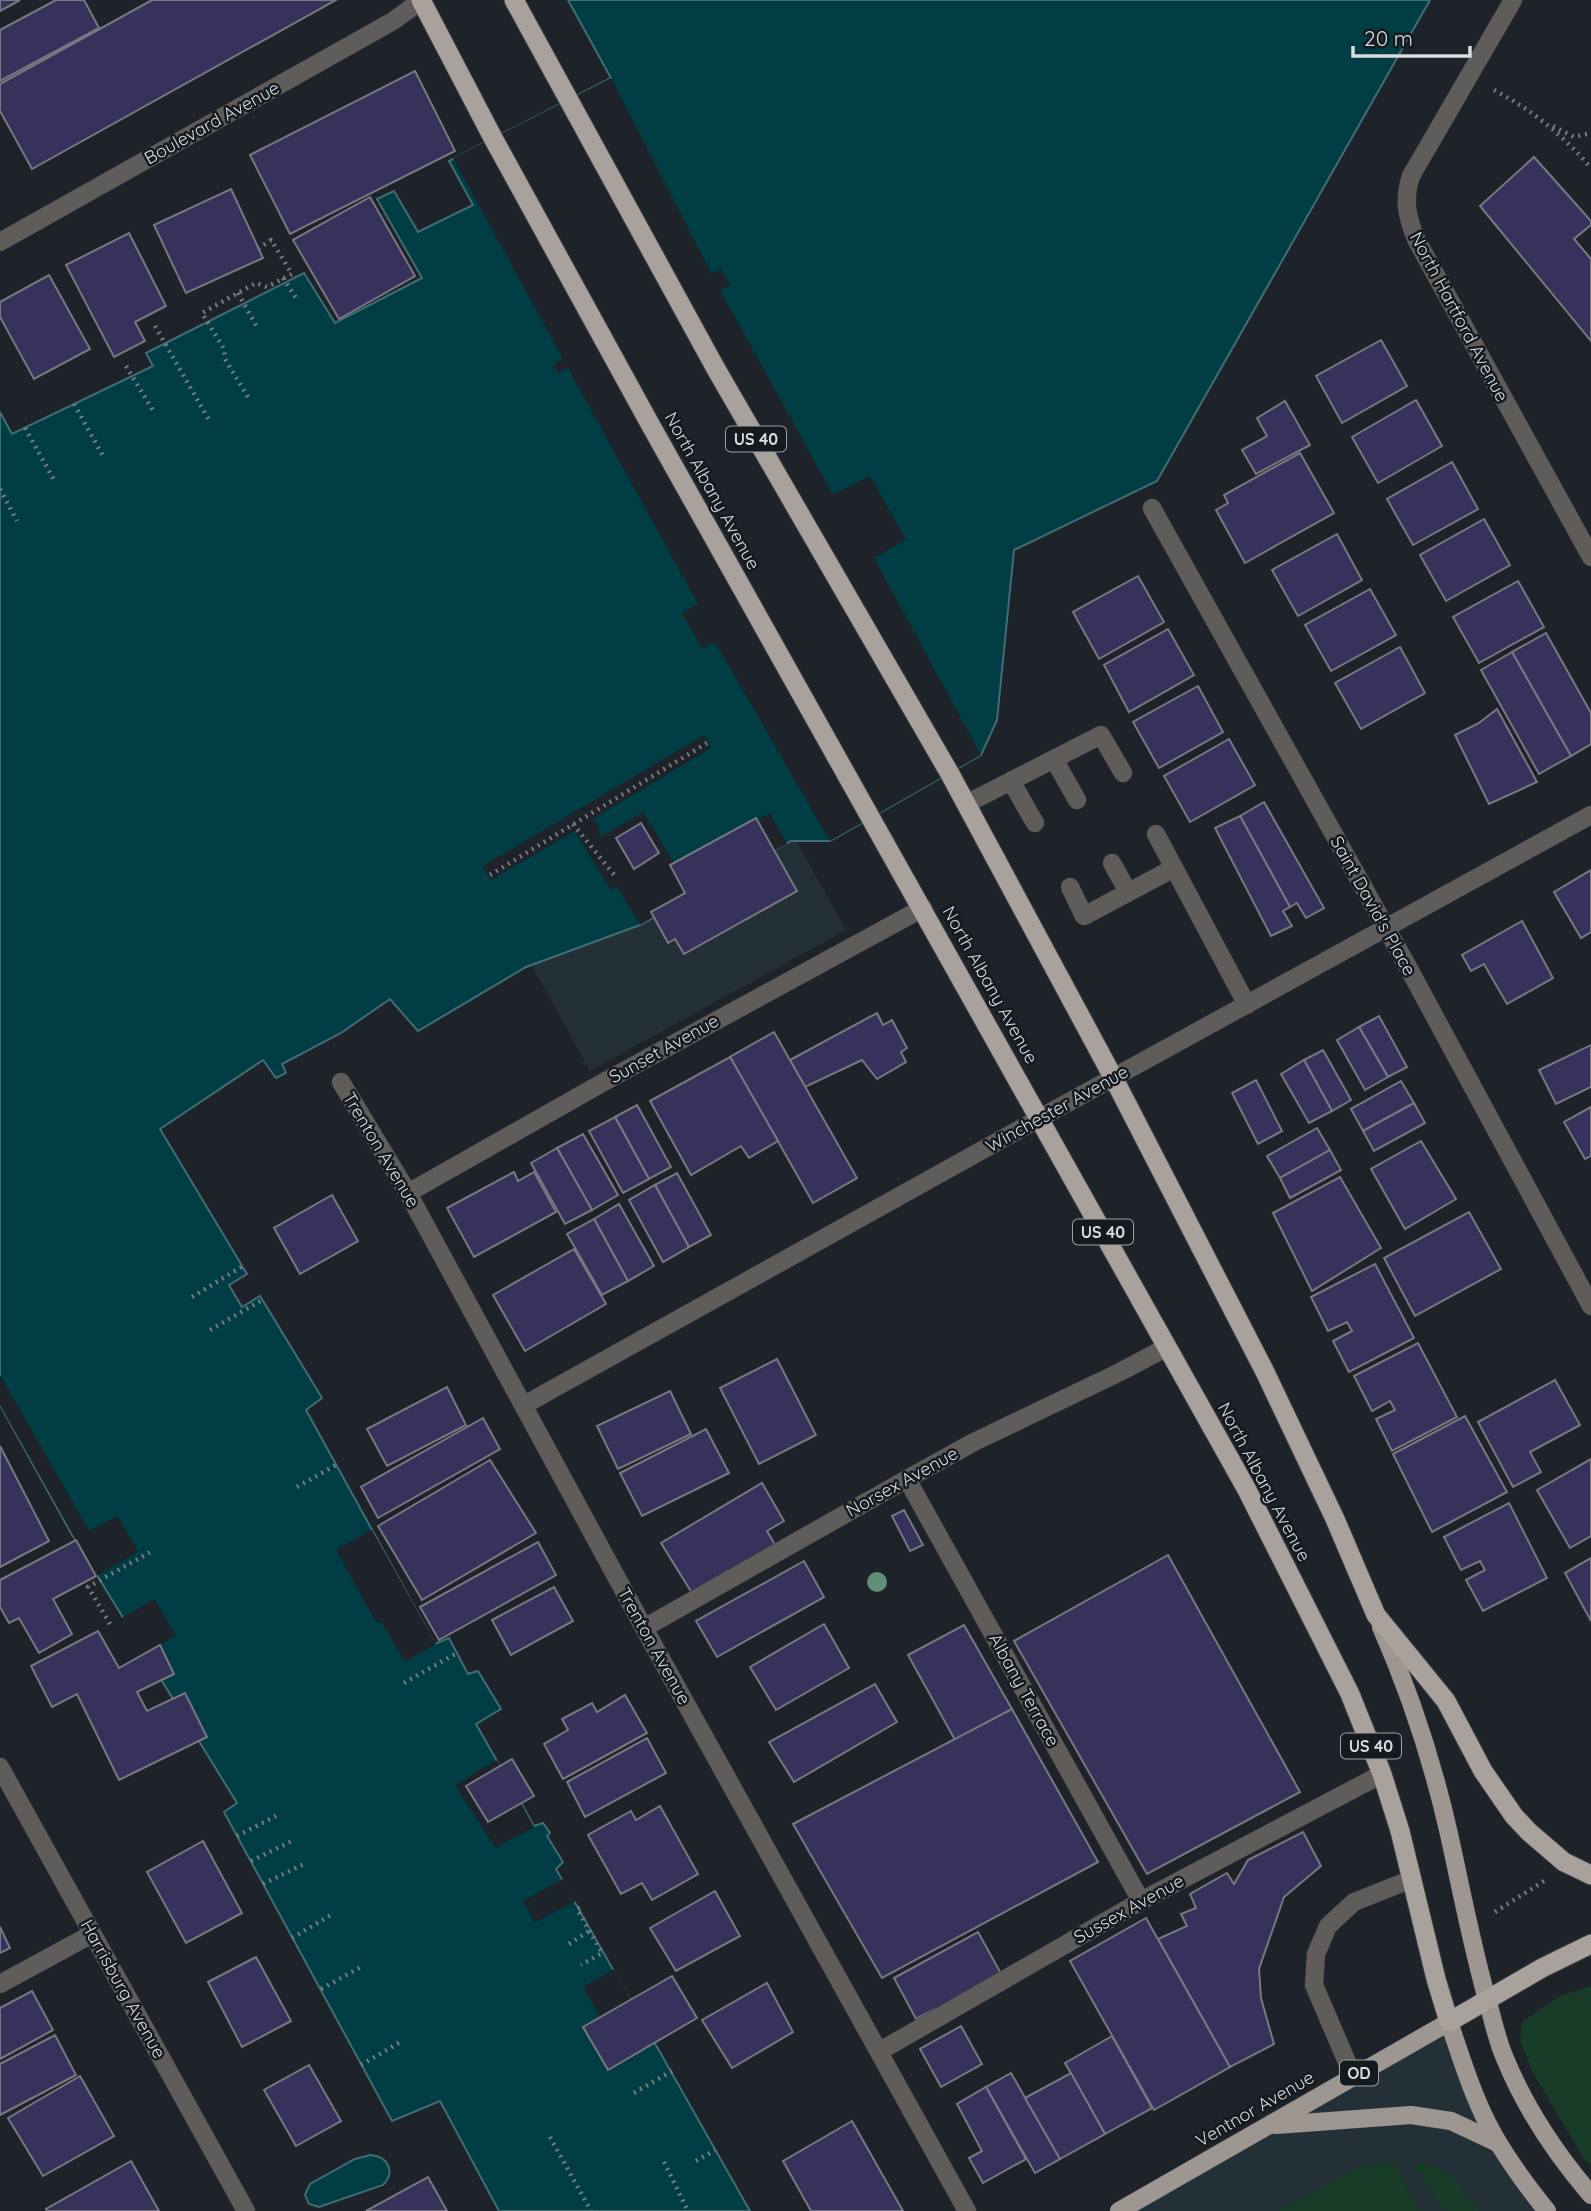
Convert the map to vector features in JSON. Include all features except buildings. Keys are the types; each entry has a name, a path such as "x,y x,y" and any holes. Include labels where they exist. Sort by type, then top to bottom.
{"highway":[{"name":"North Albany Avenue","path":"421,0 493,138 1246,1489 1350,1694 1382,1774 1449,2022"},
{"name":"US 40","path":"514,0 716,369 950,774 1113,1077 1265,1372 1335,1519 1376,1615"},
{"path":"1376,1615 1446,1701 1483,1771 1514,1816 1564,1862 1591,1875"},
{"name":"OD","path":"1449,2022 1542,1968 1591,1944"}],"main road":[{"name":"US 40","path":"1376,1615 1393,1654 1431,1766 1476,1962 1503,2055 1544,2135 1591,2195"},
{"name":"US 40","path":"1449,2022 1466,2073 1498,2143 1547,2211"},
{"name":"Ventnor Avenue","path":"1119,2211 1449,2022"},
{"path":"1269,2126 1411,2115 1451,2121 1498,2143"}],"street":[{"name":"Boulevard Avenue","path":"0,243 393,21 421,0"},
{"name":"North Hartford Avenue","path":"1513,0 1411,176 1406,191 1407,217 1417,241 1591,557"},
{"name":"Saint David's Place","path":"1152,508 1591,1306"},
{"path":"966,804 1101,734 1123,773"},
{"path":"1054,759 1077,800"},
{"path":"1011,781 1035,823"},
{"name":"Winchester Avenue","path":"524,1405 1113,1077 1591,816"},
{"path":"1156,834 1247,1005"},
{"path":"1112,863 1128,892"},
{"path":"1070,887 1084,915 1174,868"},
{"name":"Sunset Avenue","path":"408,1193 602,1083 923,908"},
{"name":"Trenton Avenue","path":"341,1082 408,1193 644,1628 967,2211"},
{"name":"Norsex Avenue","path":"644,1628 974,1442 1167,1347"},
{"name":"Albany Terrace","path":"906,1479 1141,1901"},
{"name":"Harrisburg Avenue","path":"0,1767 246,2211"},
{"name":"Sussex Avenue","path":"880,2051 1141,1901 1382,1774"},
{"path":"1353,2076 1314,1984 1316,1954 1328,1926 1354,1902 1412,1879"},
{"path":"0,1984 92,1934"}],"path":[{"path":"1469,76 1574,137 1591,133"},
{"path":"1548,124 1573,146 1591,168"},
{"path":"248,397 202,313 256,283 267,287 292,274 271,240 258,249"},
{"path":"283,278 298,301"},
{"path":"238,293 257,327"},
{"path":"155,326 209,420"},
{"path":"126,366 155,414"},
{"path":"74,404 103,456"},
{"path":"25,428 54,480"},
{"path":"0,489 17,521"},
{"path":"490,875 707,743"},
{"path":"573,824 615,877"},
{"path":"192,1297 243,1266"},
{"path":"210,1330 262,1300"},
{"path":"297,1487 336,1465"},
{"path":"110,1624 88,1587 154,1550"},
{"path":"404,1683 457,1653"},
{"path":"237,1836 276,1816"},
{"path":"251,1861 292,1841"},
{"path":"263,1884 304,1864"},
{"path":"1491,1914 1552,1875"},
{"path":"580,1908 577,1909 602,1953 581,1965"},
{"path":"292,1938 331,1915"},
{"path":"569,1944 589,1931"},
{"path":"321,1989 361,1967"},
{"path":"361,2065 402,2041"},
{"path":"634,2094 672,2071"},
{"path":"550,2137 592,2211"},
{"path":"696,2161 715,2150"},
{"path":"664,2162 688,2211"}],"shaded area":[{"path":"774,801 846,930 590,1071 519,942"},
{"path":"1449,2022 1466,2073 1547,2211 1119,2211"}],"green space":[{"path":"1591,1986 1591,2165 1584,2159 1533,2073 1520,2041 1522,2022 1558,1997"},
{"path":"1395,2162 1421,2211 1278,2211 1363,2164"},
{"path":"1421,2162 1447,2173 1479,2211 1446,2211 1422,2178 1416,2166"}],"water":[{"path":"568,0 1430,0 1157,481 1014,550 997,720 981,755 830,841 791,841 640,925 526,967 418,1031 390,999 341,1033 282,1064 286,1073 276,1078 263,1060 160,1129 247,1274 229,1285 242,1307 260,1296 322,1398 306,1410 435,1644 449,1638 468,1674 478,1671 501,1709 476,1724 534,1826 543,1823 550,1833 547,1836 563,1862 556,1869 750,2211 499,2211 440,2101 392,2121 224,1812 237,1803 71,1533 0,1405 0,412 12,434 153,366 146,353 304,273 335,323 422,278 377,199 394,191 418,232 473,205 449,161 611,78"},
{"path":"370,2155 381,2158 388,2166 389,2175 383,2185 319,2207 309,2204 305,2195 310,2184 355,2159"}],"pier":[{"path":"611,78 711,273 721,269 730,285 720,290 833,495 870,476 906,540 874,558 981,755 830,841 715,642 702,649 682,613 698,604 568,368 558,373 554,365 563,359 453,158"},
{"path":"704,735 711,748 591,820 598,822 600,837 643,812 676,866 770,813 787,844 700,889 640,925 617,887 611,890 575,831 491,880 483,866"},
{"path":"0,1375 89,1531 118,1516 138,1552 96,1576 0,1405"},
{"path":"372,1530 436,1644 405,1662 383,1624 375,1621 336,1549"},
{"path":"155,1599 176,1636 142,1655 120,1619"},
{"path":"497,1760 534,1827 496,1848 455,1785"},
{"path":"563,1879 576,1901 535,1922 523,1901"},
{"path":"614,1969 631,2000 600,2017 583,1987"}]}
